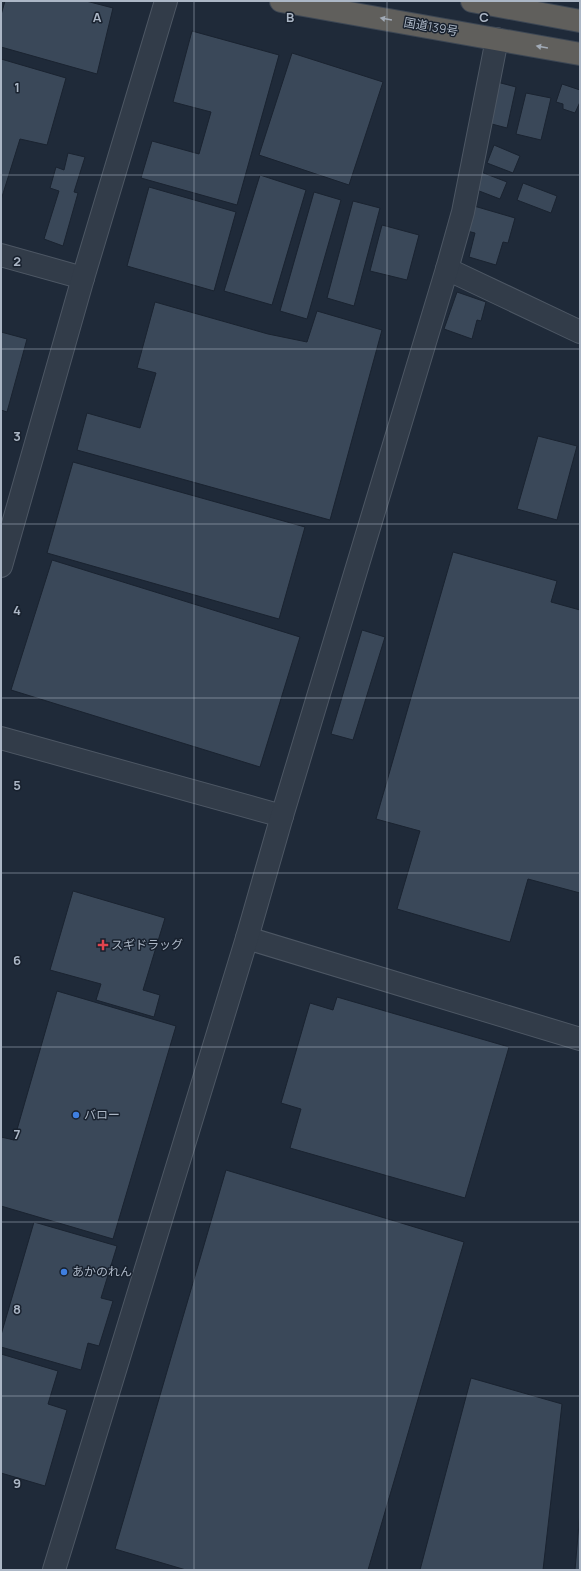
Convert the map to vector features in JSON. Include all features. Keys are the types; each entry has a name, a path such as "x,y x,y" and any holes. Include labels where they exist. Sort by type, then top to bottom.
{"highway":[{"name":"国道139号","path":"281,1 580,54"},
{"path":"472,1 580,21"}],"street":[{"path":"1,566 83,278 166,1"},
{"path":"54,1570 247,938 282,816 447,269 463,212 497,39"},
{"path":"1,255 83,278"},
{"path":"447,269 580,332"},
{"path":"1,738 282,816"},
{"path":"247,938 580,1039"}],"building":[{"path":"5,1 86,1 113,8 97,74 1,47 1,15"},
{"path":"192,31 279,55 237,205 141,178 152,141 199,154 211,112 173,102"},
{"path":"292,53 383,82 349,185 259,155"},
{"path":"1,59 66,78 47,145 20,139 1,200"},
{"path":"497,82 516,87 507,128 488,123"},
{"path":"562,84 580,90 580,102 575,113 563,109 563,104 556,102"},
{"path":"526,93 551,98 541,140 516,134"},
{"path":"494,145 520,156 513,173 487,163"},
{"path":"68,153 85,157 74,192 78,193 63,246 44,239 59,191 50,188 56,167 64,170"},
{"path":"481,172 507,182 500,199 474,189"},
{"path":"260,175 306,190 272,305 224,291"},
{"path":"523,183 557,196 551,213 517,200"},
{"path":"149,187 236,212 214,291 127,266"},
{"path":"314,192 341,200 307,319 280,311"},
{"path":"353,201 380,208 354,306 327,298"},
{"path":"474,206 515,218 508,243 503,242 496,265 469,257 475,233 467,231"},
{"path":"382,225 419,235 407,280 370,271"},
{"path":"457,292 486,302 481,321 477,320 472,339 444,329"},
{"path":"155,302 268,334 307,342 317,311 382,330 330,520 77,450 87,413 140,428 156,373 137,368"},
{"path":"1,332 27,339 7,412 1,410"},
{"path":"538,436 577,446 557,520 517,509"},
{"path":"73,462 305,527 279,619 47,553"},
{"path":"453,552 557,581 551,602 580,610 580,893 528,879 510,942 397,909 420,831 376,819"},
{"path":"52,560 300,637 260,767 11,690"},
{"path":"362,630 385,637 353,740 331,734"},
{"path":"73,891 165,918 143,990 160,995 154,1017 96,1000 101,984 50,970"},
{"path":"57,991 176,1026 113,1239 1,1206 1,1137 14,1140"},
{"path":"337,997 509,1047 465,1198 290,1148 301,1109 281,1103 310,1003 333,1010"},
{"path":"226,1170 464,1242 368,1570 186,1570 115,1549"},
{"name":"あかのれん","path":"34,1222 117,1246 101,1298 113,1301 99,1346 88,1343 81,1370 1,1347 1,1335"},
{"path":"1,1354 58,1371 48,1404 67,1410 45,1486 1,1473"},
{"path":"471,1378 562,1404 543,1570 420,1570"},
{"path":"580,1512 580,1570 575,1570"}],"place":[{"name":"スギドラッグ","path":"103,945"},
{"name":"バロー","path":"76,1115"},
{"name":"あかのれん","path":"64,1272"}]}
